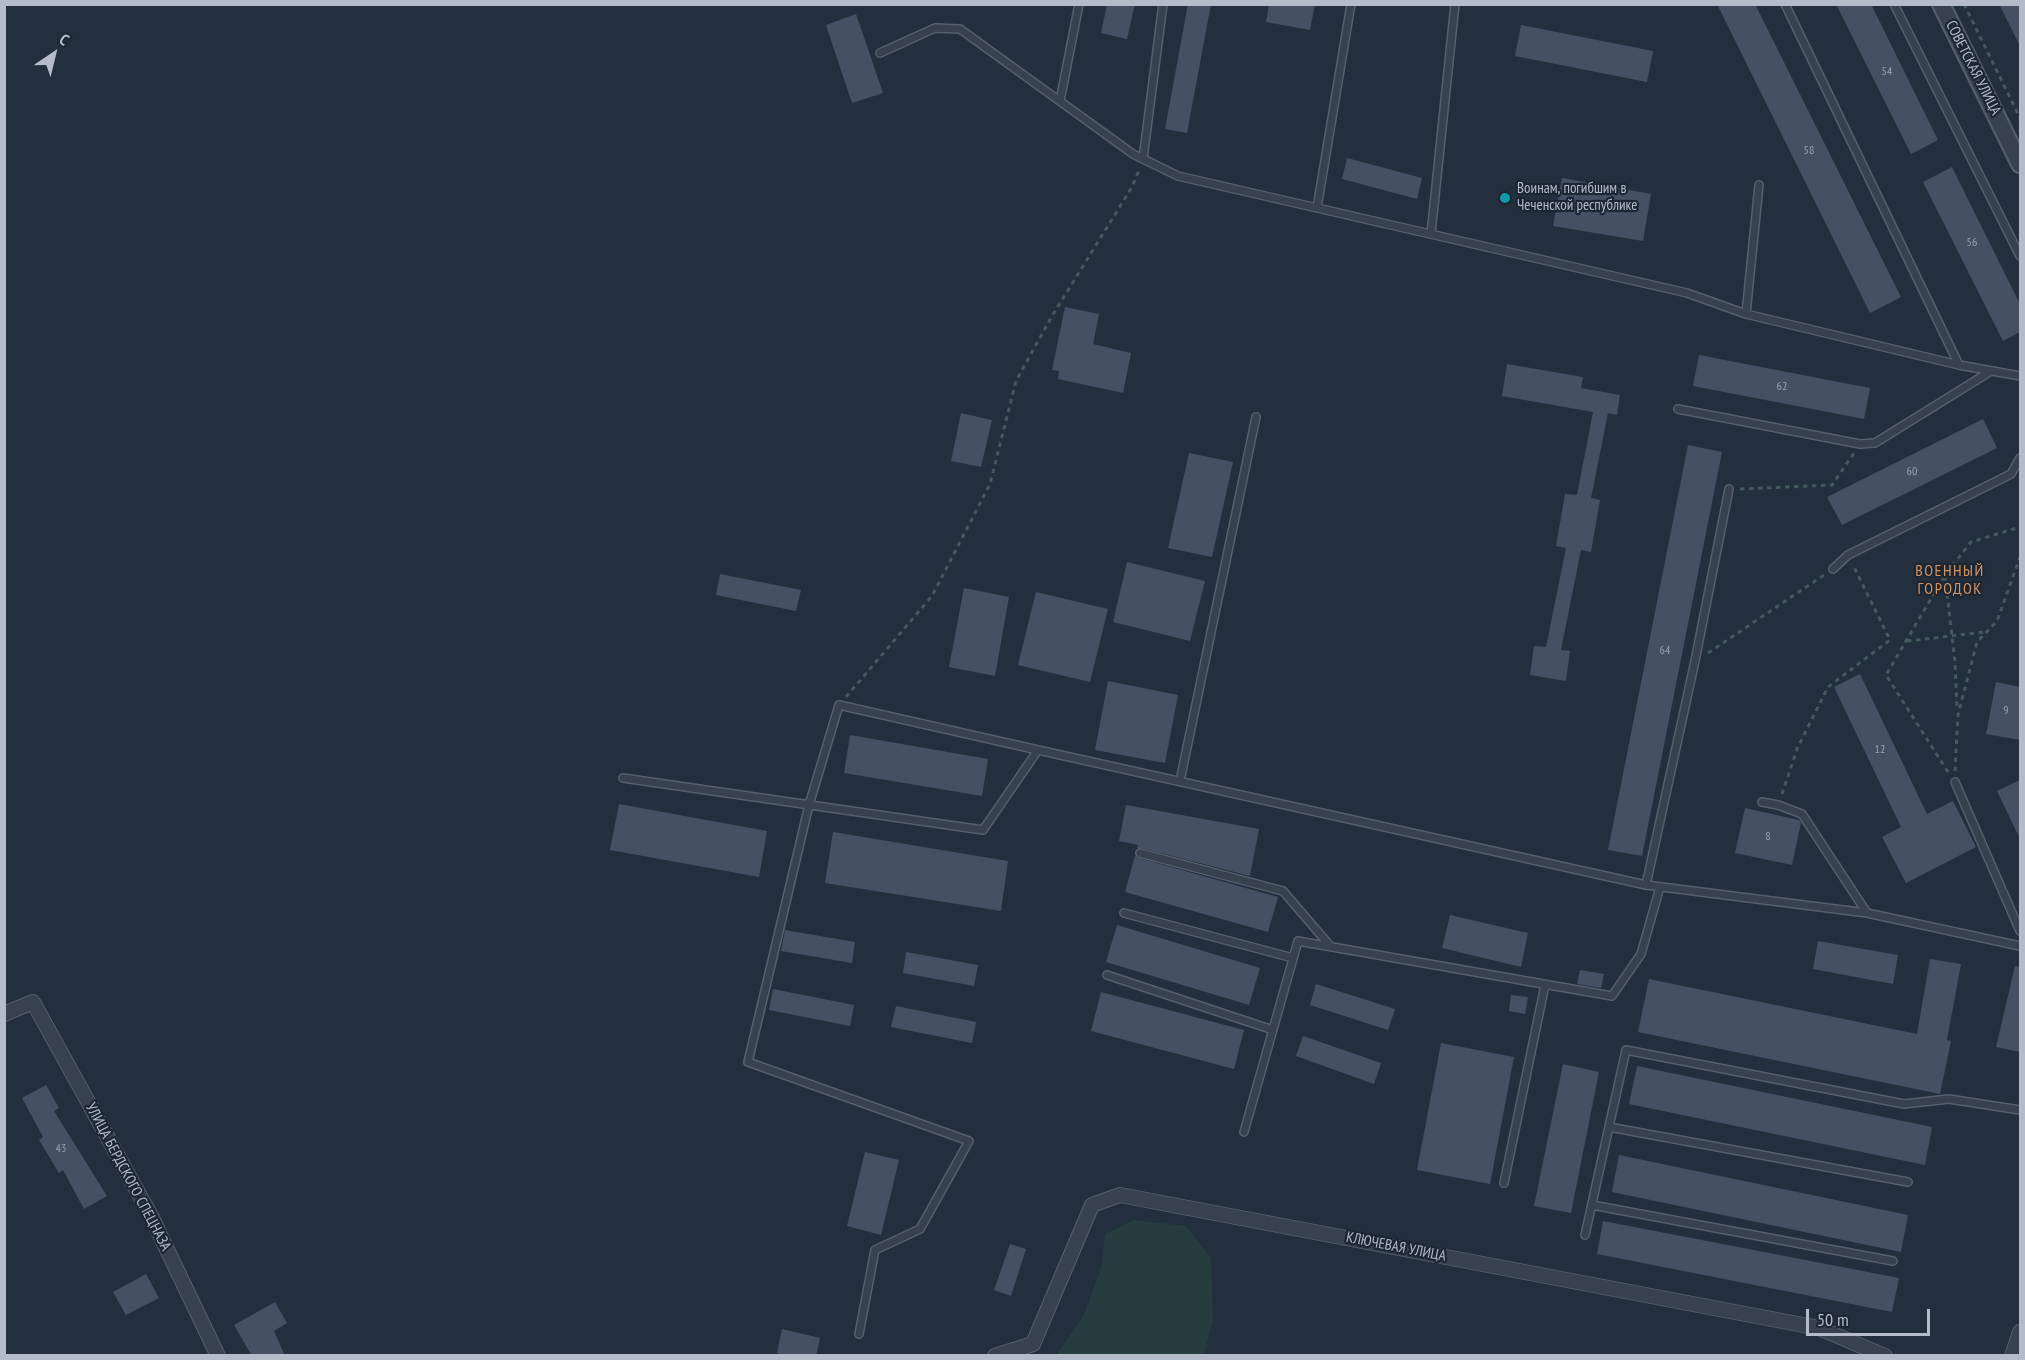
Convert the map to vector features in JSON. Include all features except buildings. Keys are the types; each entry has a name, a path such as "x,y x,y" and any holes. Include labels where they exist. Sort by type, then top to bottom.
{"street":[{"name":"СОВЕТСКАЯ УЛИЦА","path":"1941,4 2017,146 2020,164"},
{"name":"УЛИЦА БЕРДСКОГО СПЕЦНАЗА","path":"4,1014 33,1002 151,1216 218,1356"},
{"name":"КЛЮЧЕВАЯ УЛИЦА","path":"995,1356 1033,1344 1092,1205 1120,1194 1818,1328 1885,1356"},
{"path":"2012,1356 2020,1332"}],"lane":[{"path":"1060,101 1079,4"},
{"path":"1143,159 1163,4"},
{"path":"1317,208 1351,4"},
{"path":"1431,234 1455,4"},
{"path":"1785,4 1959,365"},
{"path":"1894,4 2020,256"},
{"path":"880,53 935,28 960,29 1133,154 1178,176 1687,293 1746,314 1959,365 2020,376"},
{"path":"1746,314 1760,185"},
{"path":"1678,409 1860,444 1875,443 1991,371"},
{"path":"1180,782 1256,417"},
{"path":"1833,569 1848,555 2012,474 2020,458"},
{"path":"1646,885 1695,661 1729,489"},
{"path":"859,1334 875,1250 920,1229 969,1141 748,1062 809,805 839,705 1646,885 1867,913 2020,946"},
{"path":"622,778 983,830 1038,750"},
{"path":"1955,782 2020,931"},
{"path":"1762,802 1802,814 1867,913"},
{"path":"1140,853 1283,891 1331,947"},
{"path":"1244,1132 1298,942 1612,996 1641,954 1660,887"},
{"path":"1124,913 1293,958"},
{"path":"1107,975 1273,1030"},
{"path":"1504,1183 1545,985"},
{"path":"1585,1235 1626,1050 1905,1104 1949,1099 2020,1110"},
{"path":"1609,1127 1908,1182"},
{"path":"1592,1205 1893,1261"}],"path":[{"path":"1964,4 2020,118"},
{"path":"839,705 932,596 990,484 1016,381 1052,316 1132,187 1143,159"},
{"path":"1729,489 1832,485 1860,444"},
{"path":"1955,782 1886,675 1945,575 1971,542 2020,527"},
{"path":"1778,805 1797,749 1828,687 1890,640 1848,555"},
{"path":"1958,715 1977,642 1997,621 2020,557"},
{"path":"1695,661 1833,569"},
{"path":"1945,575 1955,662 1958,715 1955,782"},
{"path":"1907,641 1986,632"}],"green space":[{"path":"1134,1220 1186,1226 1211,1258 1213,1320 1204,1355 1056,1355 1084,1315 1101,1268 1105,1234"}],"place":[{"name":"Воинам, погибшим в Чеченской республике","path":"1505,198"}],"district":[{"name":"ВОЕННЫЙ ГОРОДОК","path":"1950,580"}]}
